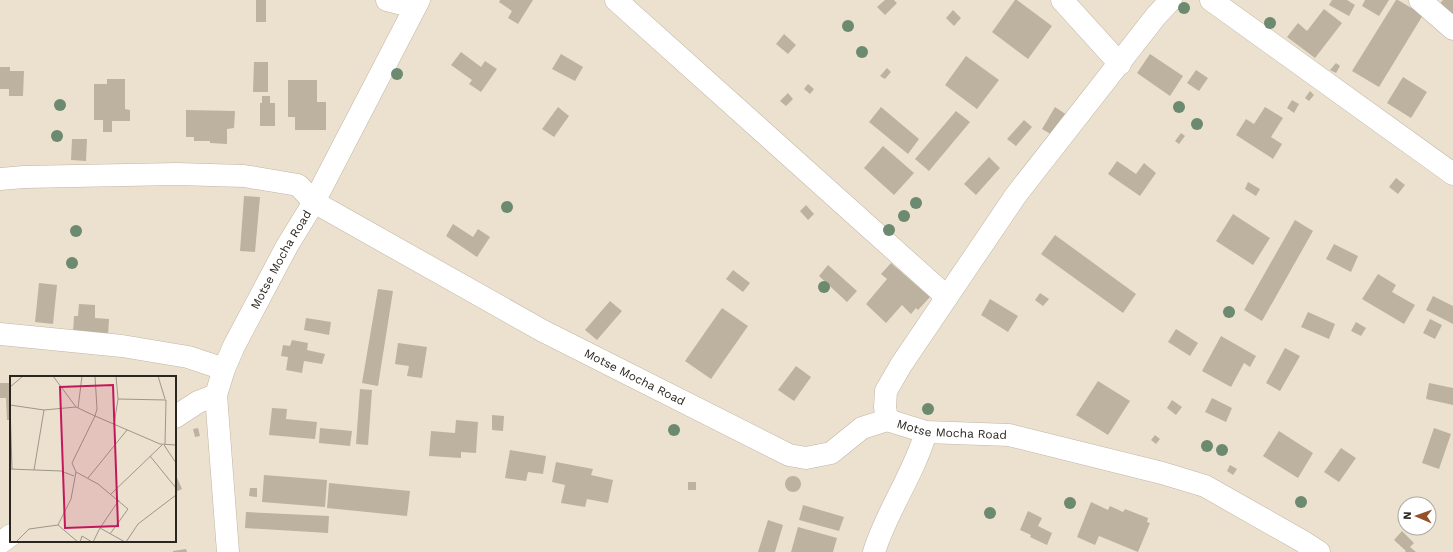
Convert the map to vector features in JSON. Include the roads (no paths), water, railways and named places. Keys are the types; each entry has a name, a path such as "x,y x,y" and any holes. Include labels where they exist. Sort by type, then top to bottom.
{"street":[{"path":"0,179 24,177 177,174 244,176 298,185 314,202 417,3 387,0"},
{"path":"616,0 947,297"},
{"path":"1062,0 1120,64"},
{"path":"886,420 886,391 901,365 1016,195 1120,64 1156,16 1171,0"},
{"path":"1211,0 1453,174"},
{"path":"1420,0 1453,29"},
{"name":"Motse Mocha Road","path":"228,552 216,395 224,369 237,339 287,246 314,202 543,331 788,455 806,458 831,453 862,428 886,420 926,432 1008,435 1162,473 1205,486 1319,552"},
{"path":"0,334 130,347 188,357 224,369"},
{"path":"176,416 198,402 216,395"},
{"path":"874,552 880,533 920,451 926,432"},
{"path":"0,543 10,536"}]}
